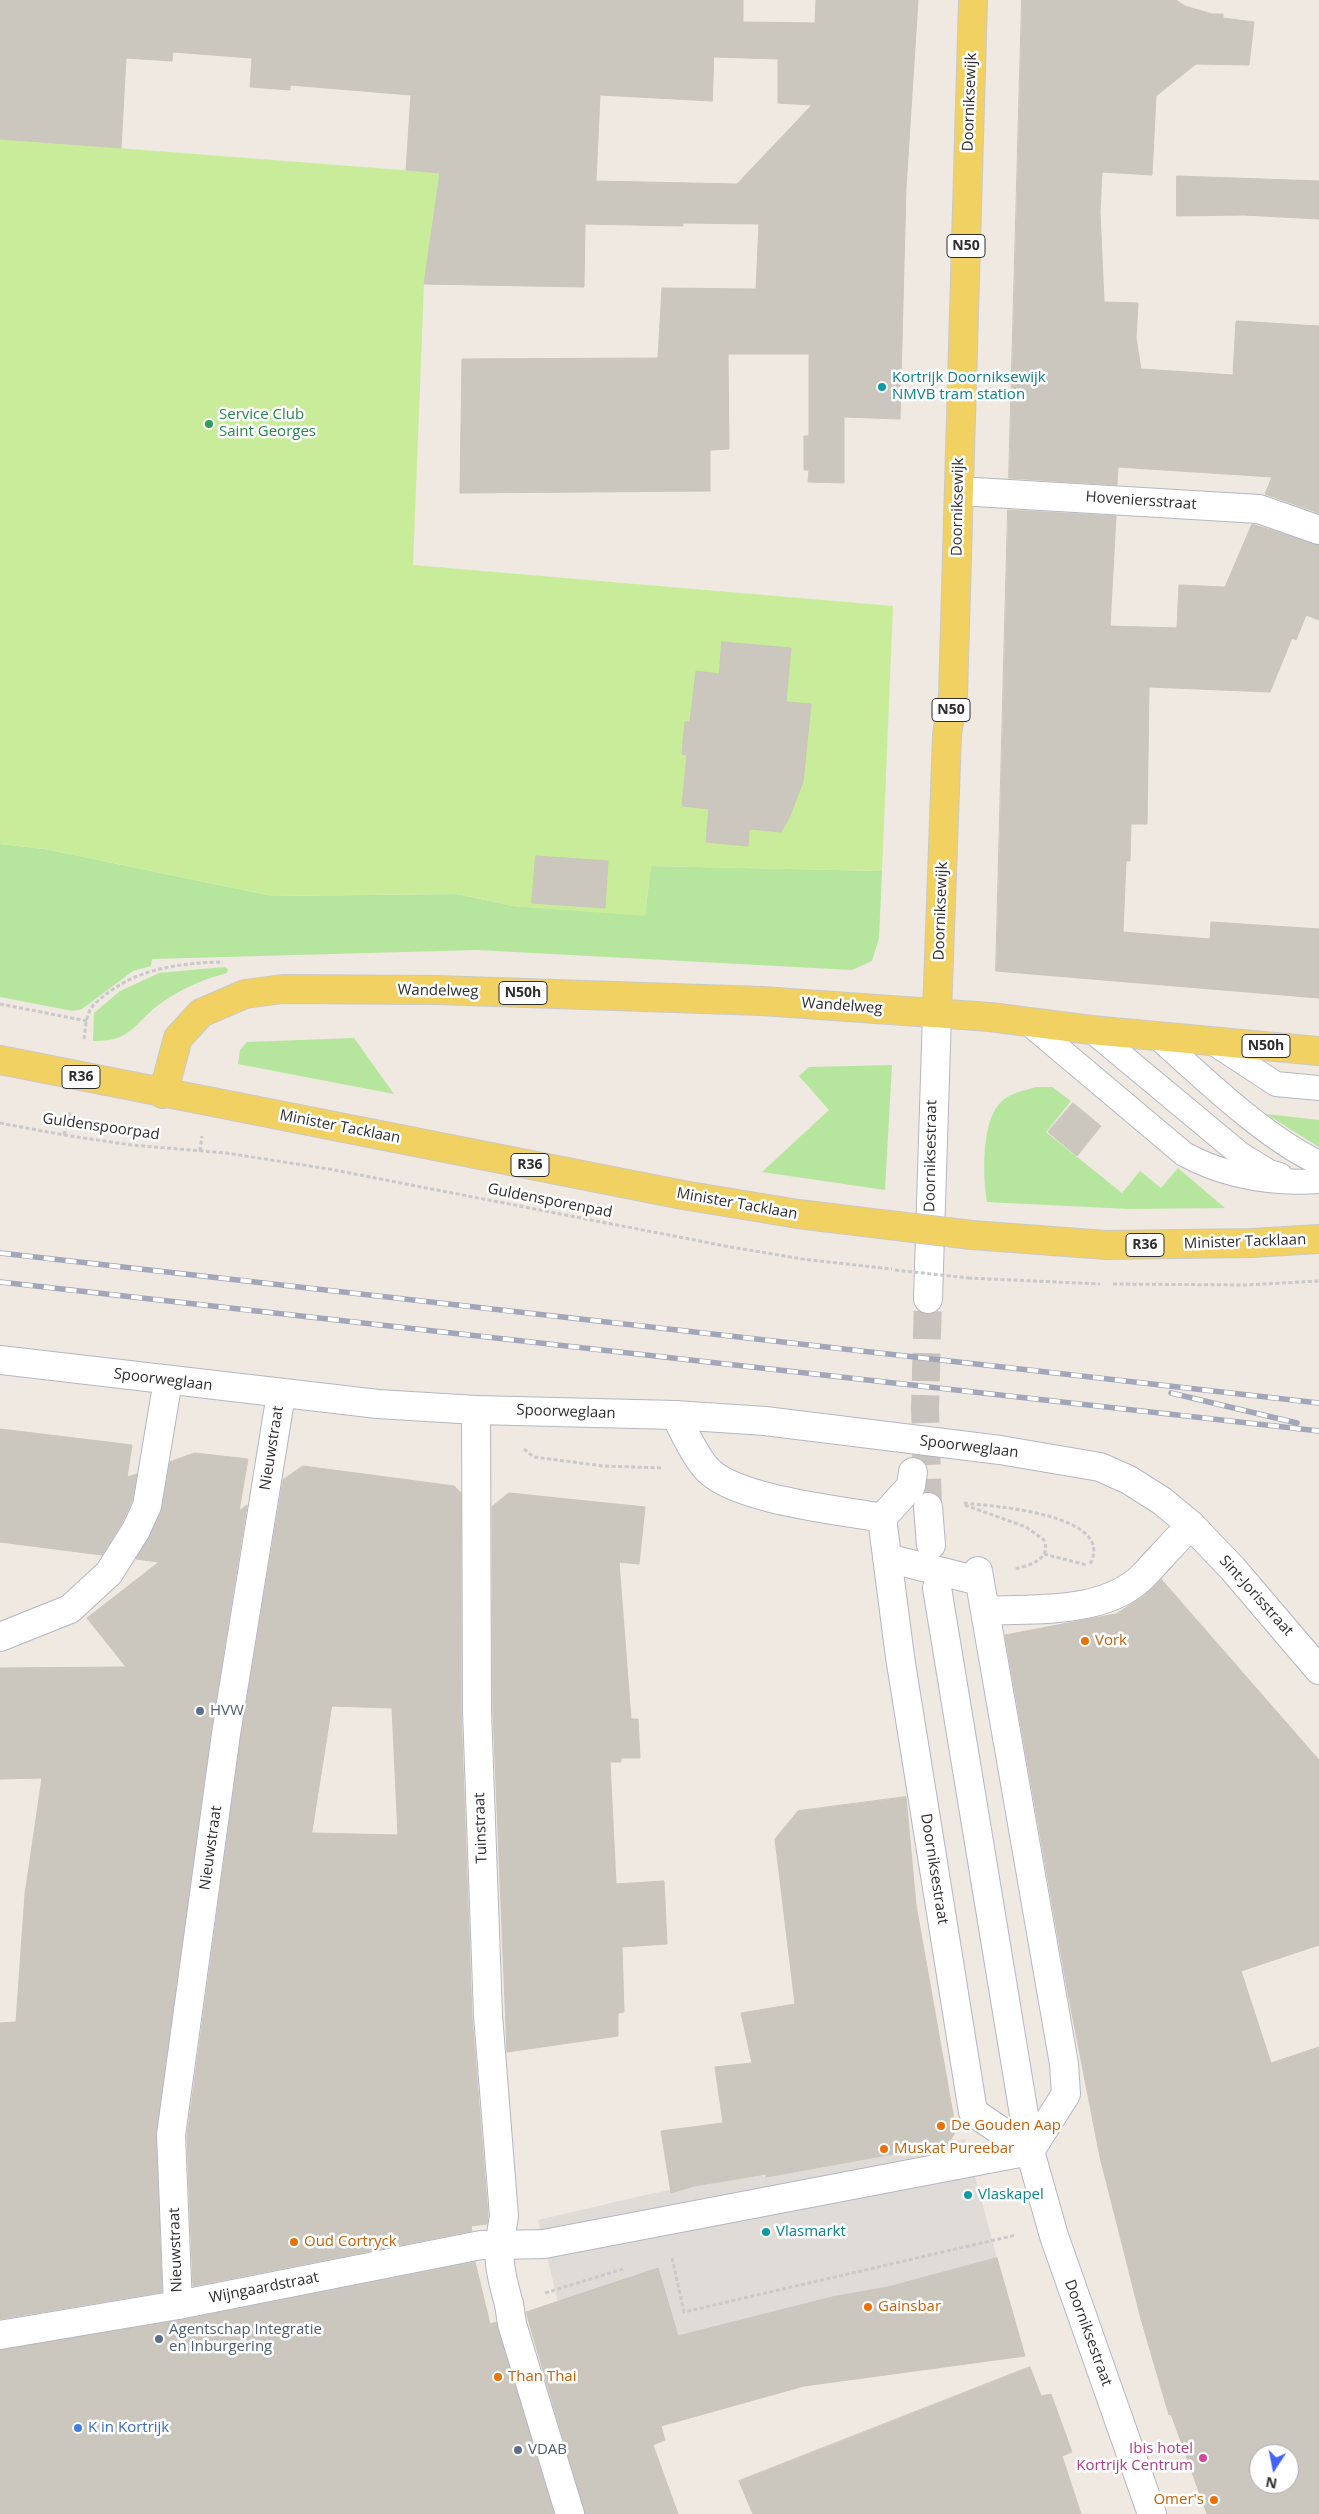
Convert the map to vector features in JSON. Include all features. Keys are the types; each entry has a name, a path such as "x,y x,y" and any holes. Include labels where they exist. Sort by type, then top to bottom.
{"main road":[{"name":"Doorniksewijk","path":"937,1014 947,735 953,694 973,0"},
{"name":"Wandelweg","path":"163,1094 178,1038 193,1020 211,1007 228,1000 264,991 437,990 752,1000 937,1014"},
{"name":"N50h","path":"937,1014 1026,1021 1092,1030 1319,1051"},
{"name":"R36","path":"0,1060 163,1094"},
{"name":"Minister Tacklaan","path":"163,1094 683,1195 798,1214 972,1235 1106,1245 1252,1243 1319,1239"}],"street":[{"name":"Hoveniersstraat","path":"958,491 1259,509 1319,530"},
{"name":"Doorniksestraat","path":"928,1299 937,1014"},
{"name":"Spoorweglaan","path":"0,1360 281,1394 476,1410 675,1415 765,1421 1000,1450 1100,1467 1129,1480"},
{"path":"0,1637 70,1609 109,1574 136,1530 147,1506 168,1380"},
{"name":"Nieuwstraat","path":"178,2305 171,2136 226,1734 281,1394"},
{"name":"Tuinstraat","path":"476,1410 477,1711 488,2014 504,2216 499,2245 498,2268 512,2324 570,2514"},
{"path":"675,1415 707,1470 728,1485 754,1494 882,1518 911,1486 913,1472"},
{"name":"Sint-Jorisstraat","path":"1129,1480 1162,1500 1190,1525 1233,1569 1319,1670"},
{"path":"928,1507 931,1546"},
{"name":"Doorniksestraat","path":"882,1518 900,1657 973,2112 1030,2151"},
{"path":"986,1611 1068,1606 1109,1597 1146,1573 1190,1525"},
{"path":"499,2245 544,2244 1030,2151 1066,2094 1064,2064 986,1611 978,1576 887,1558"},
{"name":"Doorniksestraat","path":"937,1588 1030,2151 1051,2227 1152,2514"},
{"name":"Wijngaardstraat","path":"0,2335 178,2305 482,2246 499,2245"}],"lane":[{"path":"1026,1021 1184,1154 1206,1167 1233,1175 1268,1181 1310,1181"},
{"path":"1092,1030 1240,1154 1269,1172 1310,1181"},
{"path":"1156,1036 1295,1152 1319,1163"},
{"path":"1212,1042 1276,1084 1319,1088"}],"path":[{"path":"0,1004 87,1021"},
{"name":"Guldenspoorpad","path":"0,1123 121,1143 200,1151"},
{"name":"Guldensporenpad","path":"200,1151 329,1169 725,1246 802,1259 968,1278"},
{"path":"520,1446 534,1457 603,1466 707,1470"},
{"path":"1006,1570 1031,1565 1044,1554 1046,1545 1044,1540 1026,1527 958,1502 1005,1507 1064,1520 1077,1526 1092,1541 1094,1554 1086,1570"},
{"path":"1044,1554 1089,1565"},
{"path":"671,2254 684,2312 1051,2227"},
{"path":"508,2304 626,2268"}],"green space":[{"name":"Service Club Saint Georges","path":"0,139 441,173 424,284 413,565 893,606 882,871 651,866 645,916 513,906 457,894 272,896 45,849 0,844"},
{"path":"0,844 45,849 272,896 457,894 513,906 645,915 651,866 882,871 879,938 872,961 852,970 477,950 152,959 151,966 133,971 82,1009 73,1011 0,997"},
{"path":"224,967 228,969 227,973 194,984 171,996 126,1034 117,1038 93,1041 94,1013 120,991 159,973"},
{"path":"354,1038 394,1094 238,1064 240,1050 247,1042"},
{"path":"892,1065 885,1190 762,1172 829,1110 799,1076 809,1067"},
{"path":"1036,1087 1052,1087 1071,1101 1046,1132 1122,1193 1140,1171 1161,1188 1178,1168 1225,1208 1129,1209 987,1202 984,1162 985,1146 992,1117 998,1106 1006,1098"},
{"path":"1266,1114 1319,1120 1319,1147"}],"shaded area":[{"name":"Vlasmarkt","path":"965,2139 997,2258 888,2287 841,2295 678,2336 657,2268 558,2302 538,2220 670,2190 674,2192 675,2190 762,2174 763,2177"}],"building":[{"path":"0,0 743,0 743,22 815,23 816,0 918,0 906,188 900,419 844,417 844,483 808,482 809,470 804,470 804,436 809,436 809,354 728,354 729,449 710,450 710,491 460,493 462,359 658,358 662,288 756,289 759,224 683,223 683,226 585,224 584,287 424,284 440,173 406,170 411,95 290,85 290,90 250,87 252,58 173,52 172,61 126,58 121,148 0,139","holes":["714,57 778,59 778,103 812,105 737,184 596,181 600,95 712,101"]},
{"path":"1022,0 1176,0 1185,6 1212,14 1223,14 1223,18 1254,22 1249,65 1196,64 1156,96 1152,175 1102,172 1100,212 1104,302 1138,303 1136,338 1141,369 1233,375 1236,321 1319,326 1319,513 1265,494 1272,477 1118,467 1117,485 1009,478"},
{"path":"1177,176 1319,181 1319,219 1244,215 1177,216"},
{"path":"1008,510 1116,516 1110,626 1177,628 1179,585 1225,587 1252,524 1319,545 1319,620 1306,615 1296,640 1292,638 1270,692 1149,687 1147,824 1131,824 1130,861 1126,861 1123,932 1210,939 1211,922 1319,929 1319,998 996,971"},
{"path":"722,642 791,648 786,702 811,704 803,782 789,818 781,832 749,829 748,846 706,842 709,809 682,806 687,755 682,754 685,722 690,722 696,671 719,674"},
{"path":"536,856 608,861 605,908 532,903"},
{"path":"1073,1103 1101,1126 1077,1156 1048,1132"},
{"path":"0,1429 132,1445 127,1477 137,1474 132,1501 122,1523 102,1555 0,1542"},
{"path":"195,1453 248,1459 239,1511 247,1505 211,1732 156,2133 162,2292 0,2319 0,2023 16,2022 25,1894 42,1778 0,1779 0,1668 126,1667 87,1618 159,1562 136,1559 161,1512 170,1462"},
{"path":"303,1466 454,1486 461,1493 461,1711 472,2016 488,2215 487,2224 471,2226 472,2231 193,2286 187,2136 241,1736 283,1480","holes":["332,1706 392,1708 398,1835 312,1833"]},
{"path":"509,1493 645,1507 639,1564 619,1562 631,1719 638,1719 640,1758 621,1758 621,1762 610,1762 616,1884 664,1881 667,1944 622,1947 624,2012 618,2013 618,2036 507,2052 493,1711 492,1507"},
{"path":"1161,1579 1319,1760 1319,1945 1241,1971 1271,2063 1319,2047 1319,2514 1207,2514 1171,2414 1169,2415 1141,2319 1100,2157 1067,1988 1005,1635 1116,1614 1141,1598"},
{"path":"906,1797 916,1905 956,2131 948,2144 766,2177 766,2174 694,2186 671,2193 661,2131 723,2123 715,2067 752,2063 741,2013 795,2004 775,1839 798,1811"},
{"path":"997,2258 1025,2356 804,2386 661,2426 665,2440 653,2445 678,2514 585,2514 526,2312 658,2268 678,2336 832,2297 888,2287"},
{"path":"475,2262 490,2324 496,2322 554,2514 0,2514 0,2350 181,2320"},
{"path":"1030,2367 1041,2396 1051,2394 1072,2452 1062,2456 1081,2514 753,2514 739,2481"}],"tunnel":[{"path":"928,1299 925,1409 928,1507"}],"railway":[{"path":"0,1253 1319,1403"},
{"path":"0,1282 1319,1431"},
{"path":"1171,1393 1297,1423"}],"place":[{"name":"Kortrijk Doorniksewijk NMVB tram station","path":"882,387"},
{"name":"Service Club Saint Georges","path":"209,424"},
{"name":"Vork","path":"1085,1641"},
{"name":"HVW","path":"200,1711"},
{"name":"De Gouden Aap","path":"941,2126"},
{"name":"Muskat Pureebar","path":"884,2149"},
{"name":"Vlaskapel","path":"968,2195"},
{"name":"Vlasmarkt","path":"766,2232"},
{"name":"Oud Cortryck","path":"294,2242"},
{"name":"Gainsbar","path":"868,2307"},
{"name":"Agentschap Integratie en Inburgering","path":"159,2339"},
{"name":"Than Thai","path":"498,2377"},
{"name":"K in Kortrijk","path":"78,2428"},
{"name":"VDAB","path":"518,2450"},
{"name":"Ibis hotel Kortrijk Centrum","path":"1203,2458"},
{"name":"Omer's","path":"1214,2500"}]}
